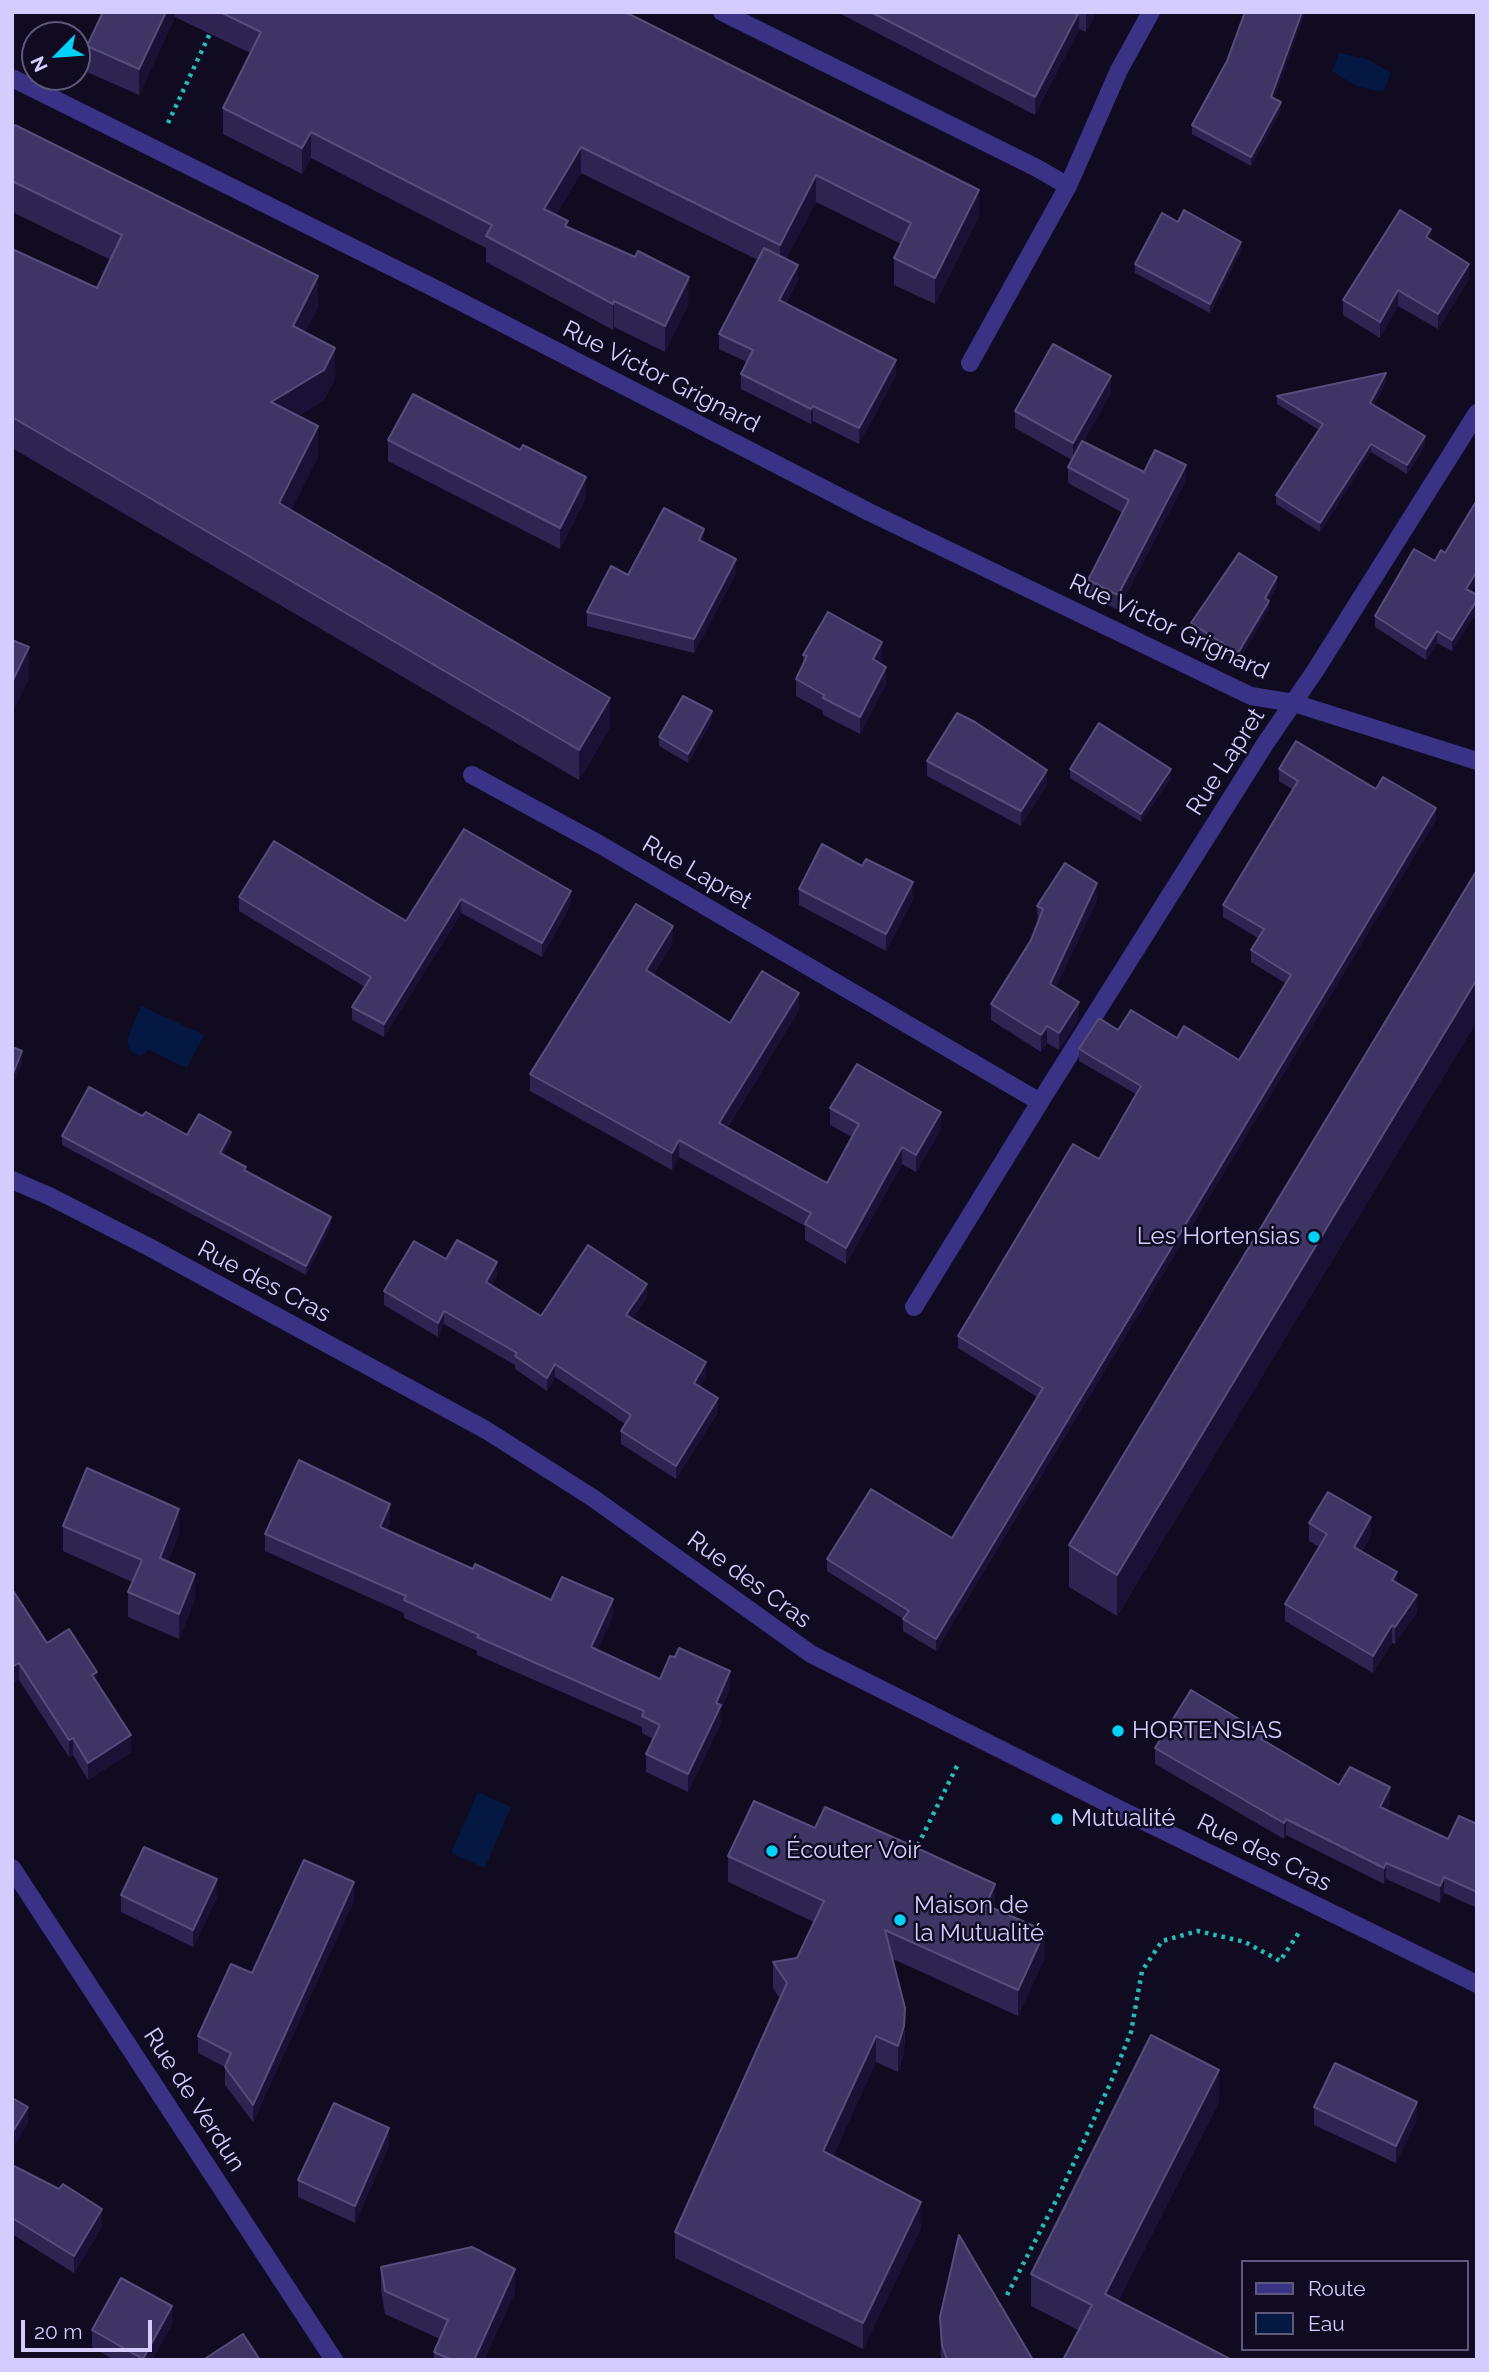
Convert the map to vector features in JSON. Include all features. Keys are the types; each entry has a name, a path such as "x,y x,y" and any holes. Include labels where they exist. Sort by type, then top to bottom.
{"street":[{"path":"722,12 1025,162 1068,186"},
{"path":"970,363 1068,186 1119,70 1151,12"},
{"name":"Rue Victor Grignard","path":"12,78 423,282 869,512 1251,696 1294,703 1477,761"},
{"name":"Rue Lapret","path":"914,1307 1265,744 1294,703 1477,413"},
{"name":"Rue Lapret","path":"472,775 611,851 1040,1102"},
{"name":"Rue des Cras","path":"12,1180 149,1247 486,1430 593,1499 811,1654 1123,1811 1477,1984"},
{"name":"Rue de Verdun","path":"12,1868 334,2360"}],"path":[{"path":"165,130 214,24"},
{"path":"912,1857 960,1760"},
{"path":"1007,2295 1060,2193 1110,2084 1131,2032 1142,1971 1162,1941 1198,1931 1245,1942 1280,1961 1300,1931"}],"water":[{"path":"1339,53 1367,59 1391,73 1383,92 1356,86 1332,71"},
{"path":"141,1006 204,1035 187,1068 149,1050 140,1056 130,1051 127,1039"},
{"path":"478,1792 511,1807 485,1868 451,1853"}],"building":[{"path":"103,12 166,12 139,69 91,48 91,38"},
{"path":"220,12 625,12 979,190 935,278 894,258 911,223 816,175 780,245 581,147 544,209 568,221 565,226 635,257 638,251 689,277 665,326 614,301 613,304 486,236 492,225 311,132 302,148 223,108 261,32"},
{"path":"871,12 1079,12 1035,97"},
{"path":"1245,12 1302,12 1271,97 1281,102 1251,157 1192,125 1227,61"},
{"path":"15,125 318,276 293,326 335,348 324,370 271,402 318,426 279,503 610,698 579,750 12,417 12,249 97,288 122,235 12,181 12,130"},
{"path":"1184,210 1241,242 1210,304 1135,264 1162,213 1178,222"},
{"path":"1400,210 1431,229 1426,237 1469,264 1438,314 1398,290 1380,322 1343,300"},
{"path":"764,248 798,265 779,300 896,360 859,428 813,406 811,409 741,374 753,350 719,334"},
{"path":"1053,344 1111,376 1073,443 1015,411"},
{"path":"1386,373 1370,403 1425,436 1407,465 1371,444 1320,523 1276,495 1323,424 1277,396"},
{"path":"413,394 520,450 523,445 586,477 560,528 388,440"},
{"path":"1082,441 1144,472 1155,450 1186,465 1118,595 1088,580 1129,500 1068,467"},
{"path":"1477,500 1477,571 1466,589 1477,595 1477,600 1452,640 1437,631 1426,649 1375,616 1414,549 1435,561 1441,550 1445,553"},
{"path":"664,508 704,529 699,540 736,559 694,639 587,612 611,566 628,575"},
{"path":"1239,553 1277,577 1265,598 1269,601 1238,653 1191,623"},
{"path":"828,612 882,642 873,659 886,667 860,717 823,698 824,695 796,679 807,656 803,655"},
{"path":"12,640 29,647 12,682"},
{"path":"683,696 712,711 688,754 659,737"},
{"path":"957,713 1047,770 1021,811 927,761"},
{"path":"1099,723 1171,769 1141,814 1070,769"},
{"path":"1296,741 1376,789 1383,777 1436,808 936,1639 903,1619 909,1611 827,1559 871,1489 952,1538 1043,1388 958,1336 1073,1144 1099,1159 1141,1086 1079,1049 1099,1018 1118,1030 1131,1010 1177,1038 1184,1026 1239,1060 1291,975 1251,950 1264,929 1223,905 1298,781 1279,769"},
{"path":"464,829 571,891 542,943 461,899 384,1024 352,1007 371,977 239,897 274,841 406,921"},
{"path":"822,844 862,866 866,859 913,882 886,934 799,889"},
{"path":"1065,863 1097,883 1050,984 1079,1002 1059,1033 1047,1026 1041,1035 991,1004 1031,940 1043,909 1037,906"},
{"name":"Les Hortensias","path":"1477,870 1477,979 1117,1575 1069,1545"},
{"path":"636,904 673,926 646,970 730,1023 762,971 799,993 719,1123 827,1183 859,1124 830,1108 857,1064 941,1112 916,1155 902,1147 846,1248 805,1224 811,1213 679,1140 672,1153 530,1074"},
{"path":"12,1047 22,1051 12,1076"},
{"path":"89,1087 142,1116 146,1112 187,1135 199,1114 231,1132 220,1153 246,1167 244,1170 331,1217 306,1266 62,1136"},
{"path":"457,1240 497,1262 486,1282 541,1316 588,1245 647,1284 626,1315 706,1362 694,1383 718,1398 676,1466 621,1431 631,1415 555,1364 547,1378 515,1356 517,1353 444,1311 438,1323 384,1291 414,1241 446,1259"},
{"path":"299,1460 390,1504 380,1527 473,1569 475,1564 551,1600 562,1577 613,1599 591,1647 660,1679 670,1656 675,1657 679,1648 730,1671 716,1703 721,1705 688,1774 646,1754 660,1725 642,1716 644,1711 477,1637 479,1635 404,1600 406,1596 265,1534"},
{"path":"87,1468 179,1509 160,1558 195,1574 179,1614 128,1592 142,1560 63,1526"},
{"path":"1328,1492 1371,1517 1354,1547 1397,1572 1392,1580 1417,1595 1395,1627 1392,1625 1373,1656 1285,1604 1327,1534 1309,1523"},
{"path":"12,1589 47,1643 69,1629 97,1672 92,1675 131,1735 88,1763 73,1738 69,1740 19,1663 12,1667"},
{"path":"1191,1690 1264,1734 1261,1739 1339,1785 1350,1767 1390,1787 1380,1807 1448,1839 1459,1816 1477,1824 1477,1892 1444,1877 1440,1886 1386,1863 1384,1868 1286,1819 1284,1823 1155,1748"},
{"path":"754,1801 815,1828 825,1807 906,1843 995,1884 986,1905 1045,1931 1018,1990 885,1930 905,2008 904,2026 898,2046 876,2036 823,2151 921,2202 863,2323 675,2232 787,1983 773,1962 797,1958 824,1901 728,1856"},
{"path":"144,1847 217,1879 193,1930 121,1895"},
{"path":"304,1860 354,1882 253,2105 225,2067 231,2053 198,2036 231,1964 252,1973"},
{"path":"1151,2035 1219,2070 1105,2294 1232,2360 1063,2360 1092,2305 1031,2274"},
{"path":"1335,2063 1417,2102 1396,2146 1314,2107"},
{"path":"12,2098 28,2107 12,2133"},
{"path":"334,2103 389,2128 355,2206 298,2180"},
{"path":"12,2165 59,2189 63,2184 102,2209 74,2256 12,2218"},
{"path":"959,2235 1033,2360 947,2360 942,2345 940,2317"},
{"path":"472,2247 515,2269 474,2360 452,2360 434,2352 448,2320 385,2291 381,2267"},
{"path":"121,2278 172,2306 143,2359 92,2330"},
{"path":"243,2334 260,2360 207,2360 206,2358"}],"place":[{"name":"Les Hortensias","path":"1314,1237"},
{"name":"HORTENSIAS","path":"1118,1731"},
{"name":"Mutualité","path":"1057,1819"},
{"name":"Écouter Voir","path":"772,1851"},
{"name":"Maison de la Mutualité","path":"900,1920"}]}
